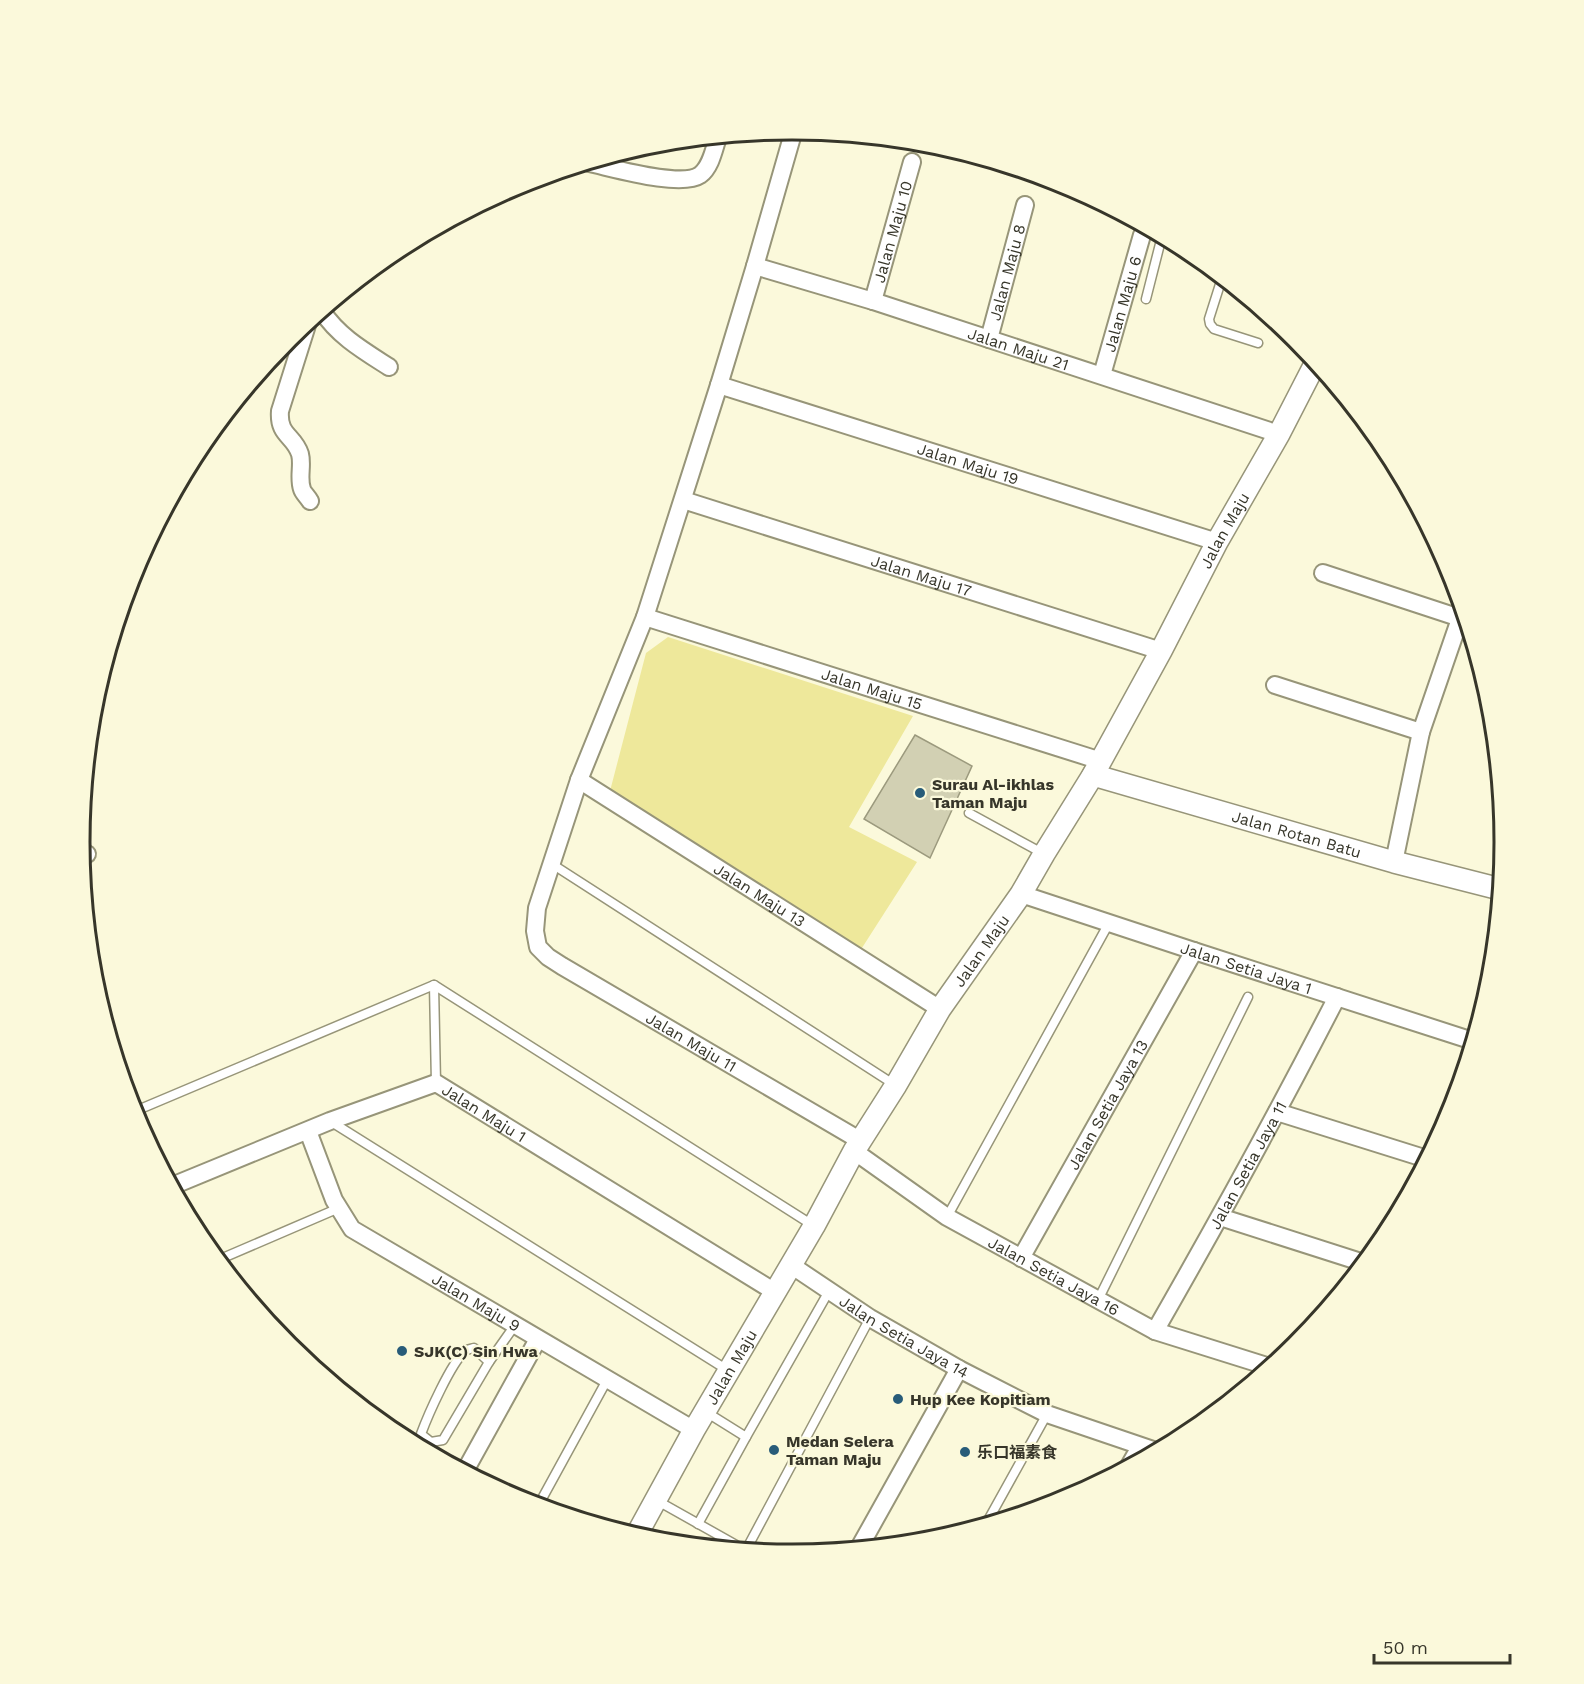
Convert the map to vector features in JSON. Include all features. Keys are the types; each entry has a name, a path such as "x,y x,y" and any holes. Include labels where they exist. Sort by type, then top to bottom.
{"street":[{"path":"552,864 579,780 645,616 719,385 791,140"},
{"path":"603,166 668,179 690,179 700,175 708,165 715,145"},
{"name":"Jalan Maju 10","path":"873,301 912,162"},
{"name":"Jalan Maju 8","path":"989,339 1025,205"},
{"name":"Jalan Maju 6","path":"1102,375 1142,235"},
{"name":"Jalan Maju 21","path":"755,266 873,301 1279,434"},
{"path":"326,317 331,325 351,342 388,367"},
{"path":"302,340 280,411 280,420 281,428 299,452 302,489 310,501"},
{"name":"Jalan Maju","path":"641,1527 694,1430 940,1009 1021,894 1097,768 1312,370"},
{"name":"Jalan Maju 19","path":"719,385 1217,542"},
{"name":"Jalan Maju 17","path":"683,500 1161,651"},
{"path":"1323,573 1456,612"},
{"name":"Jalan Maju 15","path":"645,616 1097,768"},
{"path":"1394,862 1421,732 1459,621"},
{"path":"1275,685 1421,732"},
{"name":"Jalan Rotan Batu","path":"1097,768 1394,862 1492,887"},
{"name":"Jalan Maju 13","path":"579,780 940,1009"},
{"name":"Jalan Maju 11","path":"552,864 537,908 535,931 538,947 548,957 858,1146"},
{"name":"Jalan Setia Jaya 1","path":"1021,894 1466,1039"},
{"name":"Jalan Setia Jaya 13","path":"1021,1258 1194,951"},
{"name":"Jalan Setia Jaya 11","path":"1155,1331 1220,1217 1337,997"},
{"name":"Jalan Maju 1","path":"179,1183 330,1121 436,1083 775,1292"},
{"path":"1277,1112 1419,1157"},
{"name":"Jalan Maju 9","path":"308,1131 334,1200 352,1229 694,1430"},
{"name":"Jalan Setia Jaya 16","path":"858,1146 948,1217 1155,1331 1261,1364"},
{"path":"1220,1217 1355,1260"},
{"name":"Jalan Setia Jaya 14","path":"791,1265 870,1318 959,1369 1047,1414 1146,1448"},
{"path":"468,1465 538,1339"},
{"path":"864,1540 959,1369"}],"lane":[{"path":"1146,298 1160,244"},
{"path":"1220,286 1209,319 1210,324 1214,329 1258,343"},
{"path":"969,813 1044,854"},
{"path":"552,864 896,1086"},
{"path":"948,1217 1109,923"},
{"path":"434,985 436,1083"},
{"path":"142,1108 434,985"},
{"path":"434,985 814,1226"},
{"path":"1098,1300 1248,997"},
{"path":"330,1121 729,1371"},
{"path":"226,1257 339,1208"},
{"path":"698,1524 829,1291"},
{"path":"750,1542 870,1318"},
{"path":"489,1362 474,1348 467,1350 455,1364 428,1415 421,1434 431,1442 443,1440 489,1362 515,1325"},
{"path":"542,1498 608,1380"},
{"path":"705,1411 746,1437"},
{"path":"991,1515 1047,1414"},
{"path":"656,1499 728,1540"}],"shaded area":[{"path":"668,637 913,716 849,827 917,862 860,951 610,791 646,653"}],"building":[{"name":"Surau Al-ikhlas Taman Maju","path":"915,735 972,766 930,858 864,819"}],"place":[{"name":"Surau Al-ikhlas Taman Maju","path":"920,793"},
{"name":"SJK(C) Sin Hwa","path":"402,1351"},
{"name":"Hup Kee Kopitiam","path":"898,1399"},
{"name":"Medan Selera Taman Maju","path":"774,1450"},
{"name":"乐口福素食","path":"965,1452"}]}
